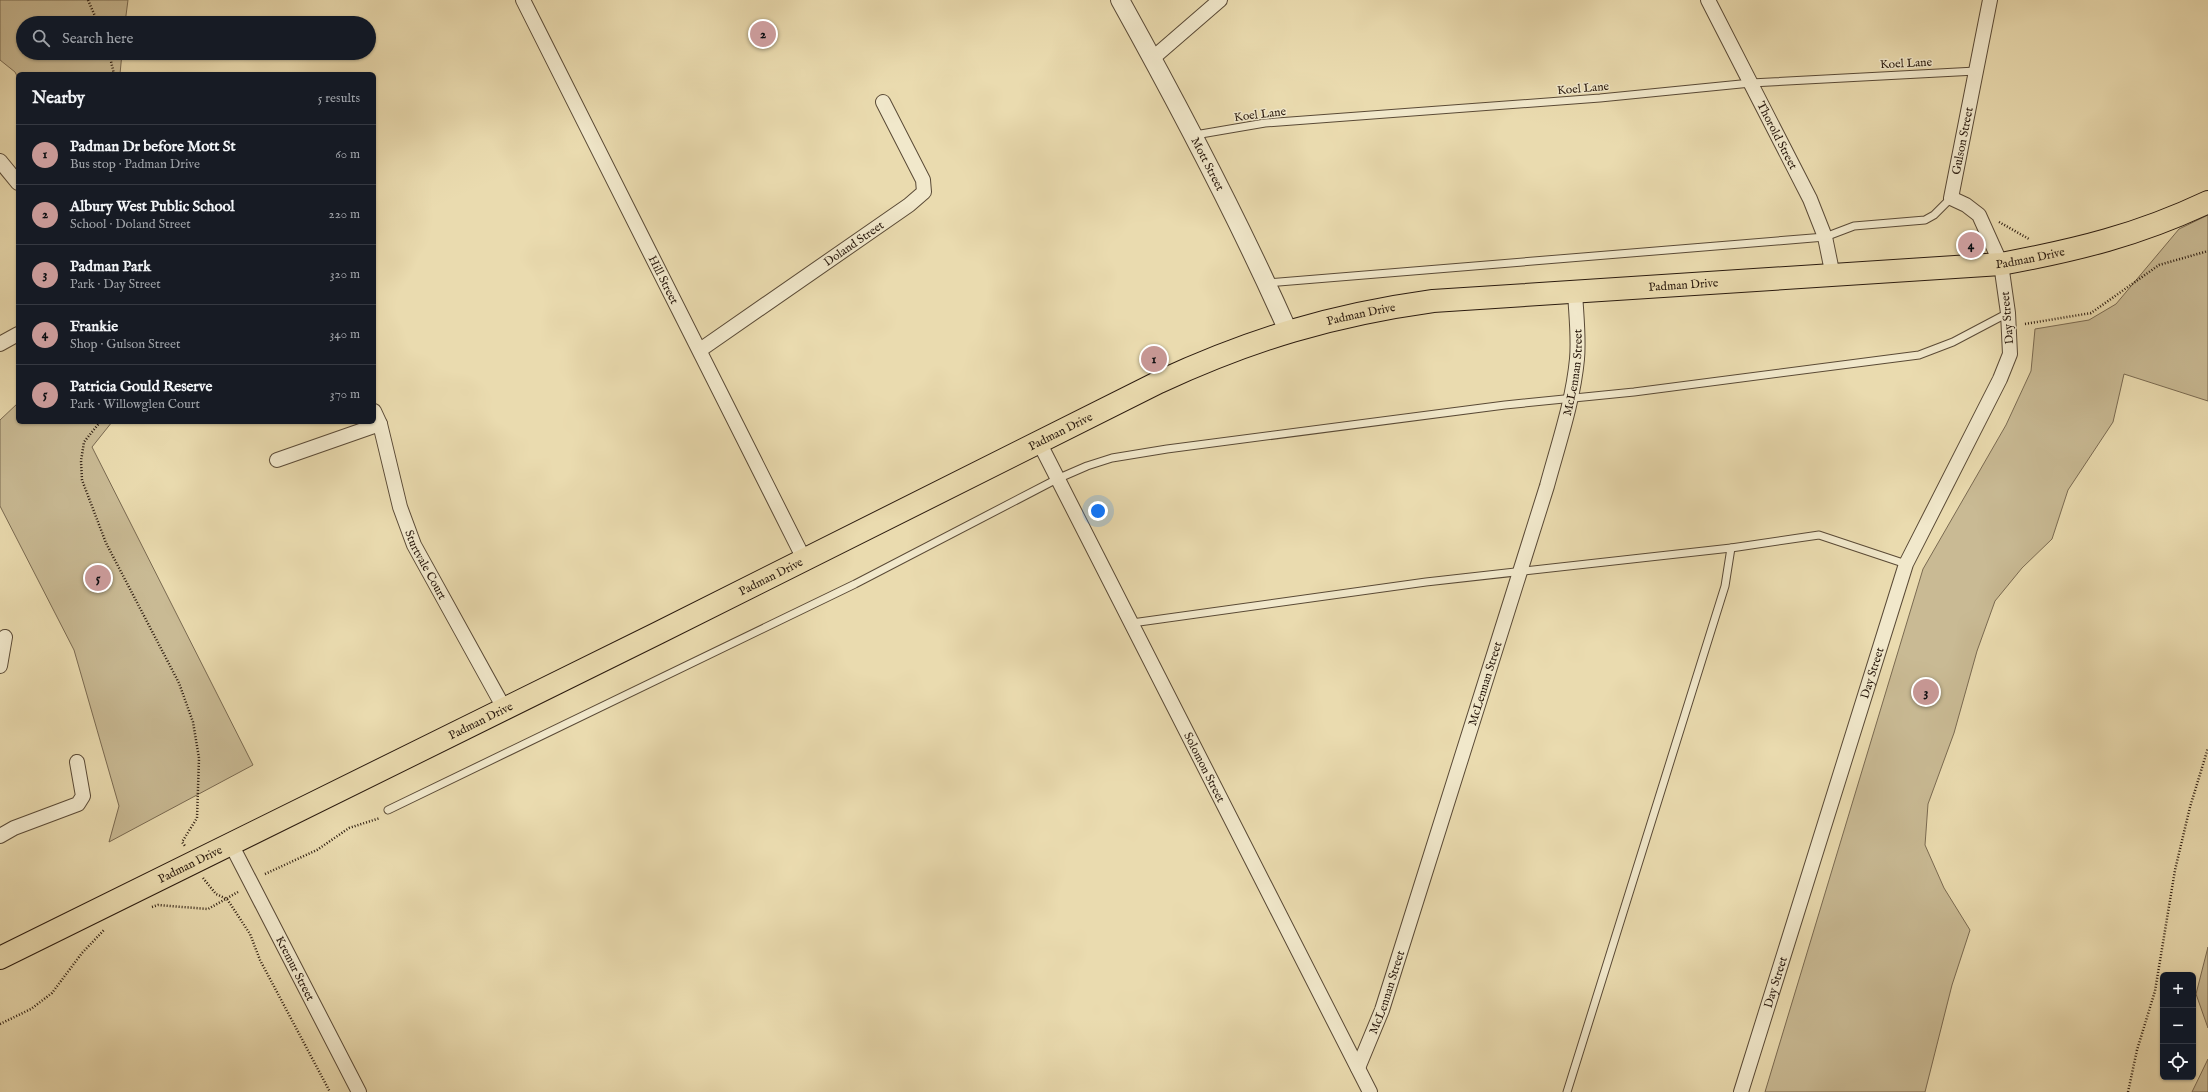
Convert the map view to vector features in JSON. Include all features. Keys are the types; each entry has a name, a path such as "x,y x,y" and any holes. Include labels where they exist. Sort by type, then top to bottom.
{"main road":[{"name":"Padman Drive","path":"0,958 1202,362 1288,331 1381,308 1433,301 2001,264 2061,253 2106,241 2146,229 2208,202"}],"street":[{"name":"Hill Street","path":"523,0 804,559"},
{"name":"Mott Street","path":"1120,0 1153,58 1267,283 1288,331"},
{"path":"1153,58 1220,0"},
{"name":"Thorold Street","path":"1708,0 1810,199 1825,236 1833,276"},
{"name":"Gulson Street","path":"1951,198 1990,0"},
{"name":"Doland Street","path":"700,350 903,209 924,192 923,180 883,102"},
{"path":"0,161 16,181"},
{"path":"1951,198 1966,205 1979,215 2001,264"},
{"name":"Day Street","path":"1741,1092 1906,564 2000,379 2010,354 2008,320 2001,264"},
{"name":"McLennan Street","path":"1358,1068 1382,1010 1547,486 1570,398 1577,361 1578,342 1575,292"},
{"path":"0,344 16,335"},
{"name":"Sturtvale Court","path":"376,415 380,424 400,507 414,545 504,708"},
{"path":"277,460 380,424"},
{"name":"Solomon Street","path":"1039,442 1370,1092"},
{"path":"0,666 5,637"},
{"path":"0,836 14,828 78,804 83,796 77,762"},
{"name":"Kremur Street","path":"231,844 359,1092"}],"lane":[{"name":"Koel Lane","path":"1192,136 1265,123 1600,98 1751,83 1976,71"},
{"path":"1267,283 1825,236 1854,226 1925,220 1934,215 1951,198"},
{"path":"388,810 855,584 1057,479 1087,466 1135,454 1386,420 1649,390 1919,355 2008,320"},
{"path":"1132,623 1356,592 1731,548 1819,535 1906,564"},
{"path":"1567,1092 1725,586 1731,548"}],"path":[{"path":"88,0 95,16"},
{"path":"111,60 114,72"},
{"path":"1984,226 2001,222 2032,241"},
{"path":"2008,320 2091,313 2159,265 2208,251"},
{"path":"98,424 84,442 80,461 82,480 106,543 179,683 194,722 199,758 197,818 182,842"},
{"path":"2128,1092 2137,1050 2155,991 2175,870 2190,806 2208,748"},
{"path":"265,874 317,850 349,828 378,820 388,810"},
{"path":"202,877 216,894 227,899 250,934 260,960 330,1092"},
{"path":"145,910 158,905 208,909 240,891"},
{"path":"0,1024 31,1009 52,993 82,953 104,930 111,926"}],"shaded area":[{"path":"0,0 128,0 126,16 16,16 16,60 121,60 120,72 16,72 16,74 0,60"},
{"path":"2208,215 2208,401 2124,374 2113,422 2068,490 2052,539 2022,568 1995,601 1977,651 1954,733 1928,804 1925,845 1944,888 1970,930 1952,985 1925,1092 1765,1092 1923,569 2006,425 2031,371 2035,329 2089,320 2116,304 2179,229"},
{"path":"16,405 16,424 110,424 92,447 253,765 109,842 119,806 74,650 0,506 0,420"},
{"path":"2208,947 2208,1028 2196,994"},
{"path":"2208,1059 2208,1092 2192,1092"}],"place":[{"name":"Albury West Public School","path":"763,34"},
{"name":"Frankie","path":"1971,245"},
{"name":"Padman Dr before Mott St","path":"1154,359"},
{"name":"Patricia Gould Reserve","path":"98,578"},
{"name":"Padman Park","path":"1926,692"}]}
